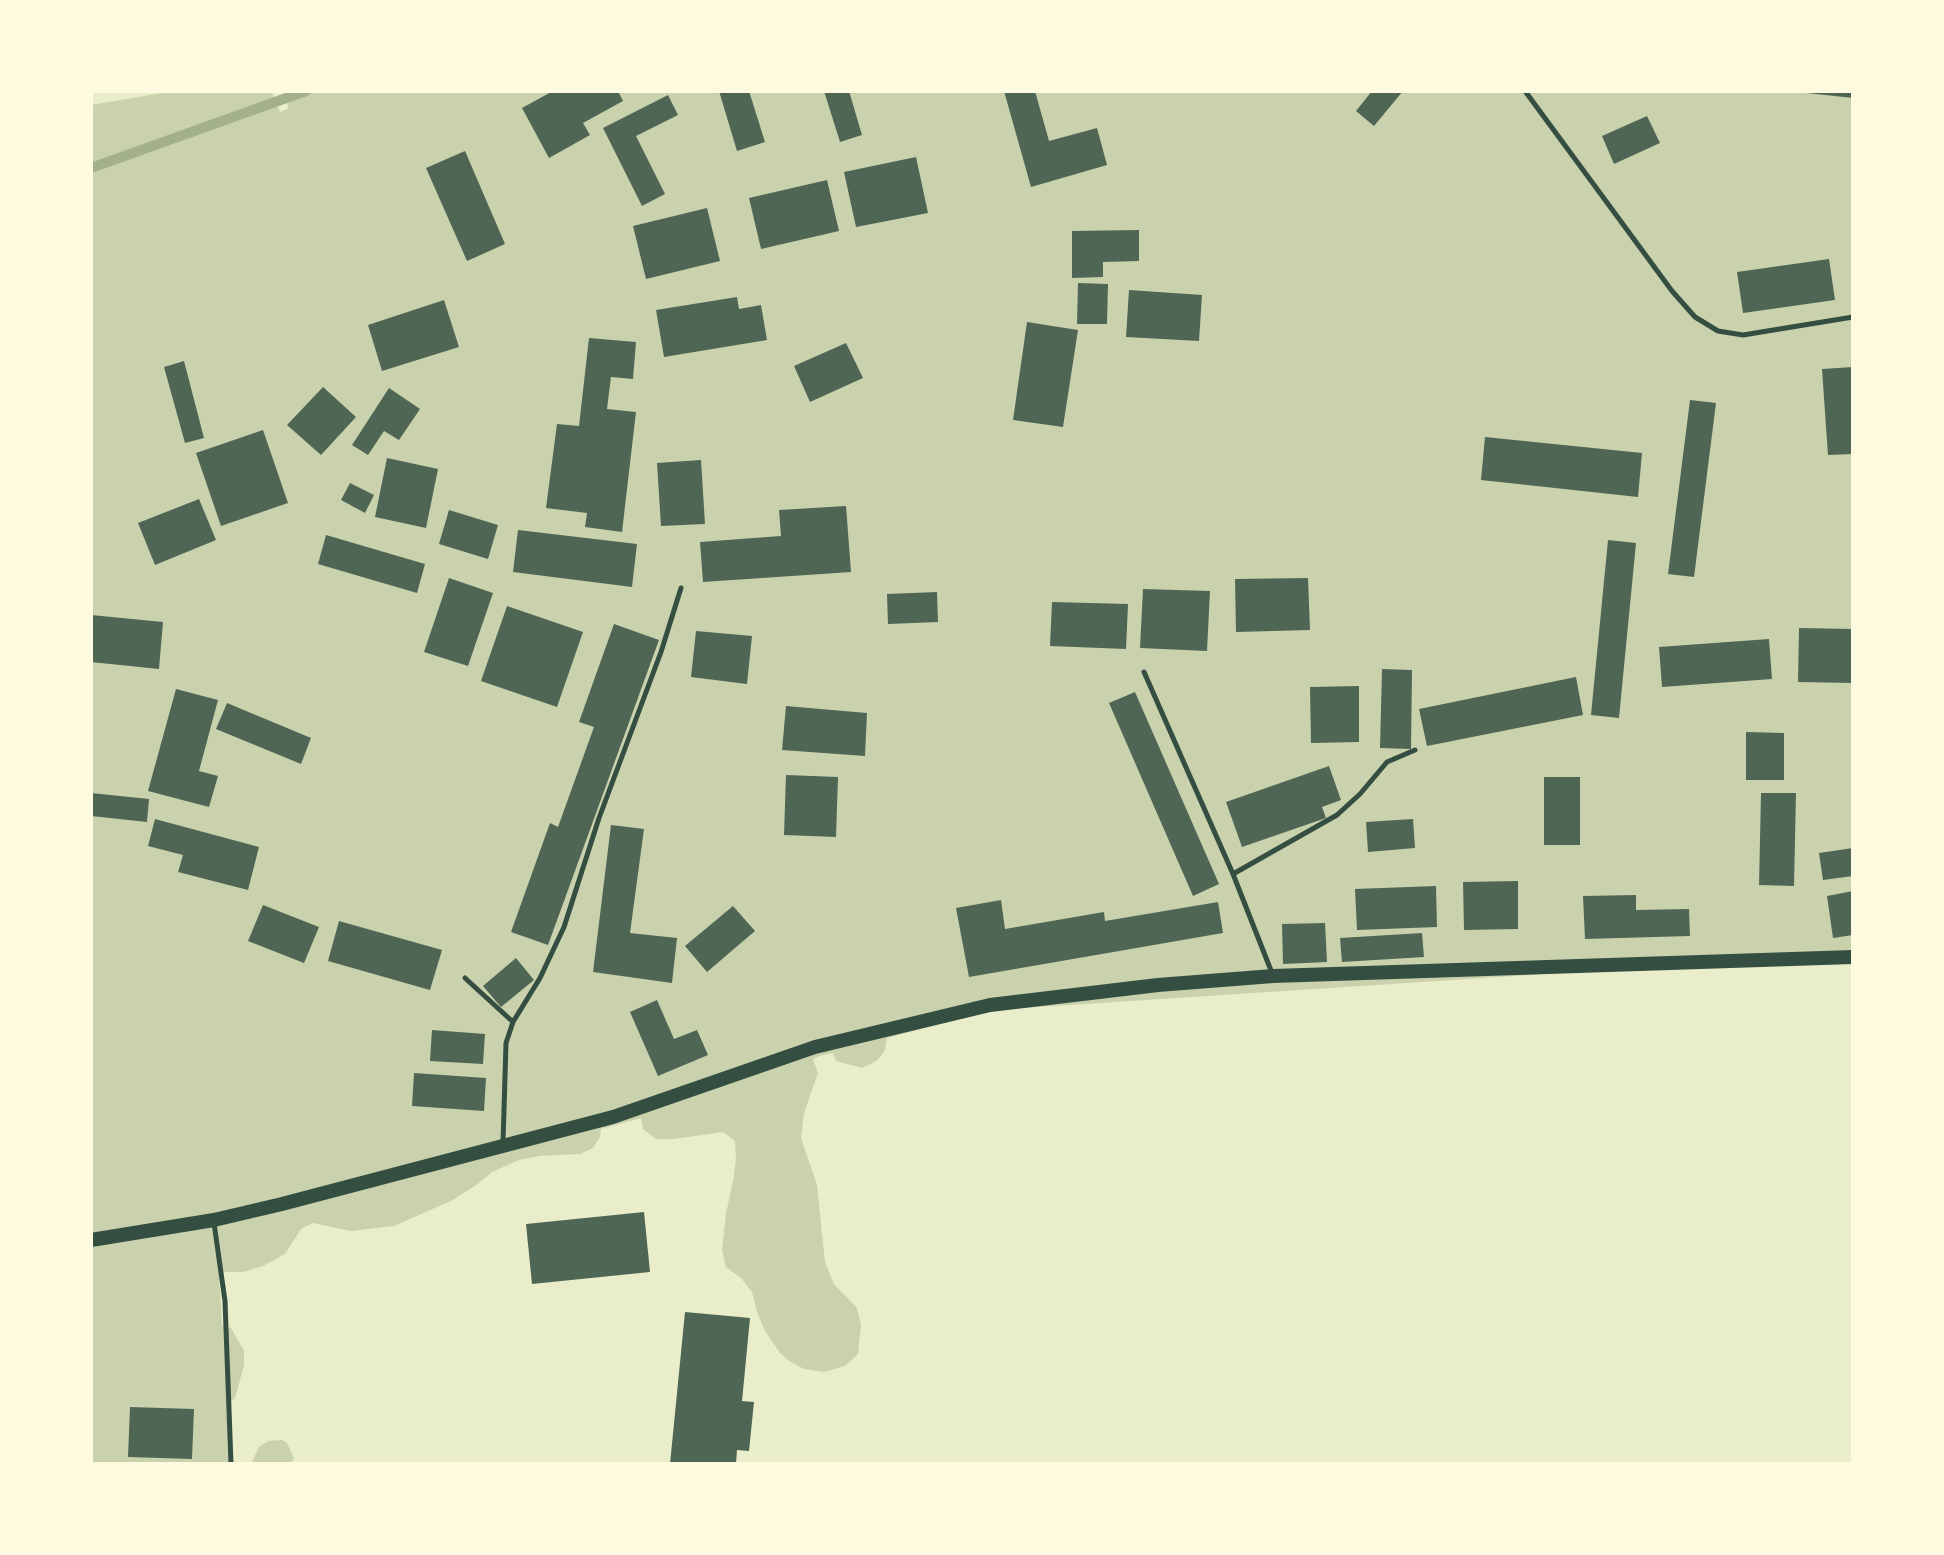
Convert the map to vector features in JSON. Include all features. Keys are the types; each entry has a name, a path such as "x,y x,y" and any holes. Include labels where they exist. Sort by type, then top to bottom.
{"main road":[{"path":"91,1240 214,1220 295,1201 613,1117 815,1047 990,1005 1158,985 1273,976 1853,957"}],"lane":[{"path":"1525,91 1672,291 1695,317 1718,331 1743,335 1853,317"},
{"path":"503,1146 506,1043 513,1022 540,978 564,928 599,818 657,664 681,588"},
{"path":"1144,671 1233,874 1273,976"},
{"path":"1233,874 1337,815 1360,794 1387,762 1415,750"},
{"path":"466,978 513,1022"},
{"path":"214,1220 225,1301 231,1464"}],"green space":[{"path":"174,91 265,91 272,93 280,112 288,109 286,91 1853,91 1853,954 992,1010 887,1038 881,1056 862,1068 836,1061 833,1053 819,1056 813,1059 818,1073 804,1113 801,1138 817,1185 825,1262 834,1284 857,1308 861,1325 858,1354 845,1366 824,1372 804,1369 789,1361 765,1331 752,1292 741,1278 726,1267 722,1250 734,1176 735,1141 723,1132 656,1139 643,1129 641,1118 601,1129 600,1137 593,1148 580,1154 519,1160 492,1172 453,1200 394,1226 351,1231 313,1223 301,1229 285,1254 263,1266 243,1272 219,1272 222,1325 231,1328 244,1351 244,1366 235,1398 228,1404 229,1464 91,1464 91,105"},
{"path":"282,1440 287,1443 294,1458 291,1464 251,1464 259,1447 268,1441"}],"building":[{"path":"553,91 618,91 623,101 583,123 590,135 549,158 522,108"},
{"path":"719,91 749,91 765,142 737,151"},
{"path":"824,91 849,91 862,135 840,142"},
{"path":"1004,91 1035,91 1049,141 1097,128 1107,165 1031,187"},
{"path":"1372,91 1403,91 1374,126 1356,111"},
{"path":"1853,91 1853,98 1807,93"},
{"path":"668,95 678,115 636,136 665,194 642,206 603,128"},
{"path":"1647,116 1660,143 1614,164 1602,136"},
{"path":"465,151 505,244 467,261 426,168"},
{"path":"916,157 928,213 856,227 844,172"},
{"path":"827,180 839,231 761,249 749,198"},
{"path":"707,208 720,261 646,279 633,226"},
{"path":"1139,230 1139,261 1103,262 1103,277 1072,278 1072,231"},
{"path":"1829,259 1835,300 1743,313 1737,272"},
{"path":"1078,283 1108,284 1107,324 1077,324"},
{"path":"1129,290 1202,295 1199,341 1126,337"},
{"path":"737,297 739,309 761,305 767,340 664,357 656,310"},
{"path":"444,300 459,347 382,371 368,325"},
{"path":"1027,322 1078,330 1063,427 1013,420"},
{"path":"589,338 636,342 633,379 611,377 607,409 636,412 622,532 585,527 587,513 546,508 557,424 579,426"},
{"path":"846,343 863,378 810,402 794,366"},
{"path":"184,361 204,438 185,443 164,367"},
{"path":"1853,367 1853,454 1828,455 1822,369"},
{"path":"323,387 356,417 321,455 287,425"},
{"path":"389,388 420,409 399,440 384,431 368,455 352,445"},
{"path":"1690,400 1716,403 1694,577 1668,574"},
{"path":"263,430 288,503 221,526 196,453"},
{"path":"1485,437 1642,453 1638,497 1481,480"},
{"path":"387,458 438,469 426,528 375,517"},
{"path":"701,460 705,524 661,526 657,463"},
{"path":"350,483 374,495 365,513 341,500"},
{"path":"199,499 216,540 155,565 138,523"},
{"path":"846,506 851,572 703,582 700,542 781,536 779,510"},
{"path":"449,510 498,525 488,559 439,544"},
{"path":"518,530 637,544 632,587 513,572"},
{"path":"326,535 425,564 417,593 318,564"},
{"path":"1608,540 1636,543 1619,718 1591,715"},
{"path":"449,578 493,593 468,666 424,652"},
{"path":"1308,578 1310,630 1236,632 1235,579"},
{"path":"1143,589 1210,591 1207,651 1140,648"},
{"path":"937,592 938,622 888,624 887,594"},
{"path":"1052,602 1128,604 1126,649 1050,646"},
{"path":"507,606 583,632 557,707 481,681"},
{"path":"91,615 163,622 159,669 91,662"},
{"path":"614,624 659,640 548,945 511,932 550,823 558,827 594,727 579,722"},
{"path":"1799,628 1853,629 1853,683 1798,682"},
{"path":"696,631 752,636 747,684 691,677"},
{"path":"1769,639 1772,679 1662,687 1659,647"},
{"path":"1382,669 1412,670 1411,749 1380,748"},
{"path":"1576,677 1583,715 1427,746 1419,709"},
{"path":"1359,686 1359,742 1311,743 1310,687"},
{"path":"176,689 218,700 199,771 218,776 209,807 148,791"},
{"path":"1135,692 1219,884 1193,896 1109,703"},
{"path":"227,703 311,738 301,764 216,729"},
{"path":"786,706 867,713 865,756 782,750"},
{"path":"1746,732 1784,733 1784,780 1746,780"},
{"path":"1329,766 1341,800 1322,807 1326,818 1242,847 1226,802"},
{"path":"786,775 838,777 836,837 784,835"},
{"path":"1544,777 1580,777 1580,845 1544,845"},
{"path":"91,793 149,799 147,822 91,816"},
{"path":"1761,793 1796,793 1794,886 1759,885"},
{"path":"155,819 259,847 248,890 178,872 183,855 148,846"},
{"path":"1413,819 1415,848 1368,852 1366,822"},
{"path":"611,825 644,829 630,933 677,938 672,983 593,972"},
{"path":"1853,848 1853,876 1823,880 1819,853"},
{"path":"1518,881 1518,929 1464,930 1463,882"},
{"path":"1436,886 1437,927 1357,930 1355,889"},
{"path":"1853,891 1853,935 1833,938 1827,896"},
{"path":"1636,895 1636,910 1689,909 1690,936 1585,939 1583,896"},
{"path":"1001,900 1005,929 1104,912 1105,921 1218,902 1223,933 969,977 956,908"},
{"path":"263,905 319,927 304,963 248,941"},
{"path":"733,906 755,931 707,972 685,946"},
{"path":"339,921 442,950 430,990 328,961"},
{"path":"1325,923 1327,962 1283,964 1282,924"},
{"path":"1422,933 1424,957 1342,962 1340,938"},
{"path":"516,958 534,980 501,1007 483,986"},
{"path":"657,1000 674,1039 697,1030 708,1055 658,1076 630,1012"},
{"path":"432,1030 485,1034 483,1064 430,1061"},
{"path":"414,1073 486,1078 484,1111 412,1106"},
{"path":"644,1212 650,1272 532,1284 526,1224"},
{"path":"685,1312 750,1318 742,1401 754,1402 749,1451 737,1450 736,1464 670,1464"},
{"path":"130,1407 194,1409 192,1459 128,1457"}],"waterway":[{"path":"91,168 306,91"}]}
